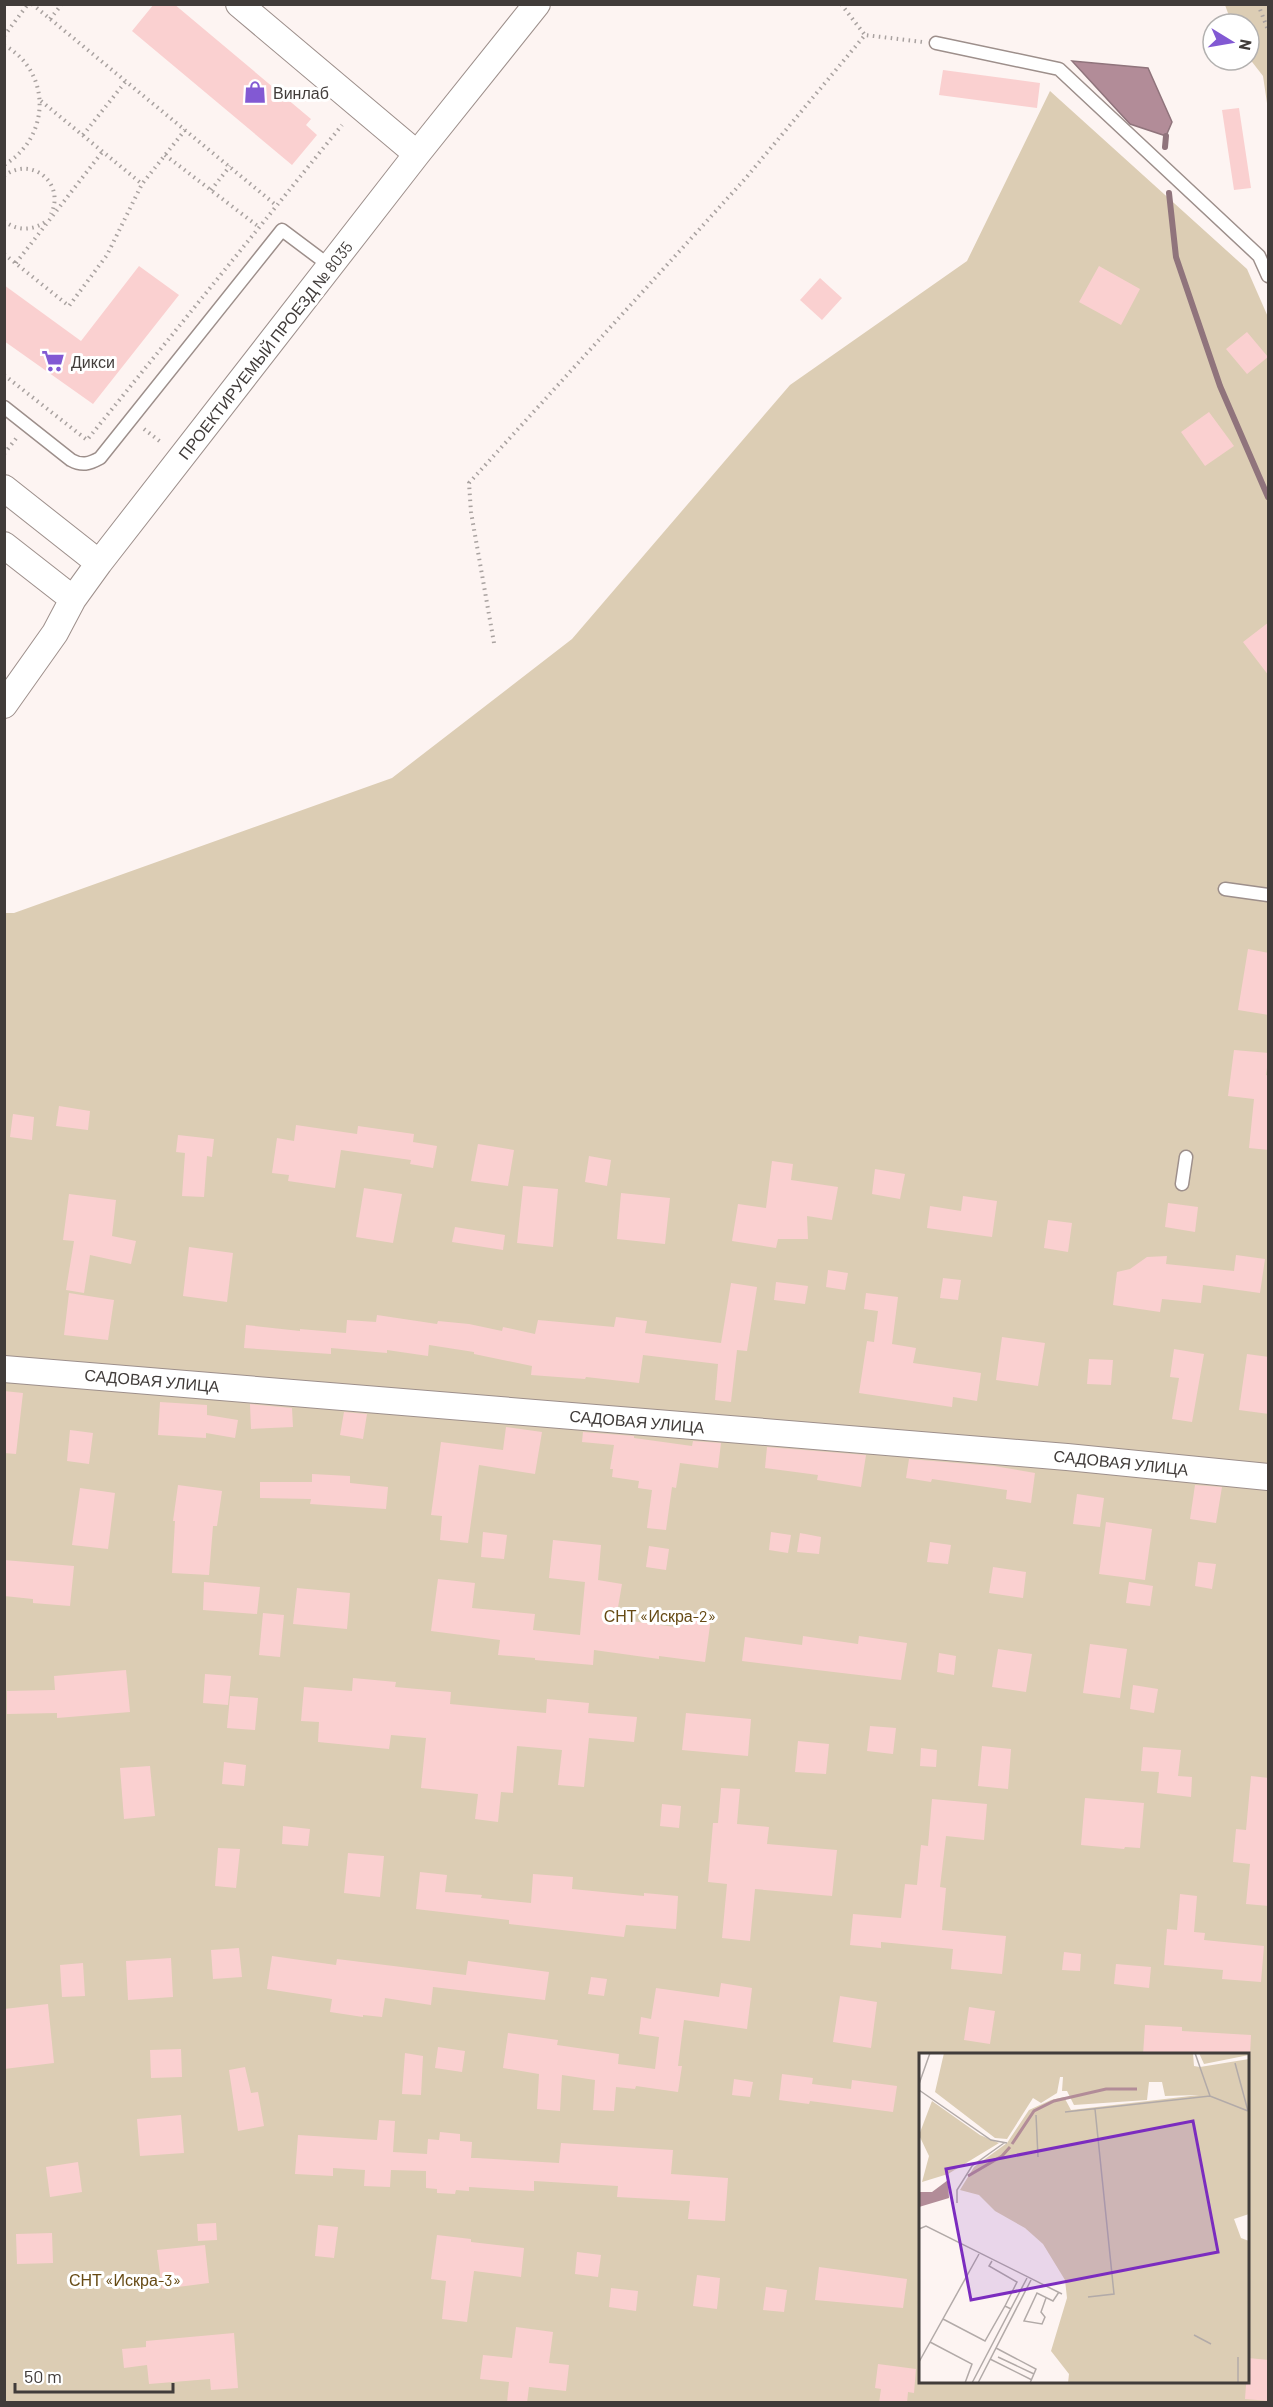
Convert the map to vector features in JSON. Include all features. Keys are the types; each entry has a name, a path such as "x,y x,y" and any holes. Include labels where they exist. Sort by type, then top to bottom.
{"street":[{"path":"239,4 417,154"},
{"name":"ПРОЕКТИРУЕМЫЙ ПРОЕЗД № 8035","path":"4,705 55,633 73,599 99,563 417,154 537,4"},
{"path":"4,488 99,563"},
{"path":"4,545 73,599"},
{"name":"САДОВАЯ УЛИЦА","path":"4,1368 1043,1455 1269,1477"}],"lane":[{"path":"936,43 1059,69 1259,256 1269,276"},
{"path":"4,407 71,460 83,465 91,463 100,458 282,230 330,266"},
{"path":"1225,889 1269,895"},
{"path":"1182,1184 1186,1157"}],"path":[{"path":"4,36 30,4 277,206"},
{"path":"50,19 62,4"},
{"path":"841,4 865,34 936,43"},
{"path":"1258,4 1269,30"},
{"path":"494,643 471,512 470,483 745,179 865,34"},
{"path":"4,45 20,57 31,71 38,87 40,100 38,123 31,139 20,153 5,164 10,172"},
{"path":"83,135 126,81"},
{"path":"40,100 142,184"},
{"path":"4,375 87,440 342,125"},
{"path":"4,254 69,306 107,255 142,184 185,130"},
{"path":"15,263 102,151"},
{"path":"165,155 260,227"},
{"path":"211,190 230,166"},
{"path":"4,176 10,172 29,168 44,175 55,195 54,207 44,224 21,229 4,221"}],"green space":[{"path":"1225,5 1268,5 1268,110 1263,76 1260,72 1261,12 1228,12"},
{"path":"1050,91 1247,269 1268,317 1268,2402 5,2402 5,913 14,913 392,778 572,639 790,385 967,261"}],"shaded area":[{"path":"1072,61 1148,68 1172,122 1166,136 1130,124"}],"building":[{"path":"154,4 174,4 311,119 306,125 317,135 292,165 132,31"},
{"path":"943,70 1040,83 1037,108 939,95"},
{"path":"1239,108 1251,188 1234,190 1222,110"},
{"path":"139,266 179,295 93,404 4,341 4,285 81,341"},
{"path":"1099,266 1140,289 1121,325 1079,302"},
{"path":"820,278 842,298 822,320 800,300"},
{"path":"1247,332 1268,357 1247,374 1226,349"},
{"path":"1209,412 1234,446 1205,466 1181,432"},
{"path":"1269,622 1269,676 1243,642"},
{"path":"1248,949 1269,953 1269,1015 1238,1010"},
{"path":"1234,1050 1269,1053 1266,1075 1269,1076 1269,1150 1249,1148 1254,1099 1228,1096"},
{"path":"59,1106 90,1111 88,1130 56,1126"},
{"path":"13,1114 34,1117 32,1140 10,1137"},
{"path":"296,1125 357,1134 358,1126 414,1134 413,1142 437,1146 433,1168 410,1164 411,1160 341,1150 335,1188 288,1181 289,1175 272,1173 277,1138 294,1141"},
{"path":"178,1135 214,1139 212,1157 207,1156 204,1197 182,1196 185,1153 176,1152"},
{"path":"478,1144 514,1150 508,1186 471,1181"},
{"path":"589,1156 611,1160 607,1186 585,1182"},
{"path":"772,1161 793,1164 791,1180 838,1187 832,1220 807,1216 808,1239 778,1239 776,1248 732,1241 738,1204 766,1208"},
{"path":"875,1169 905,1174 900,1199 872,1194"},
{"path":"523,1186 558,1189 553,1247 517,1243"},
{"path":"364,1188 402,1194 393,1243 356,1237"},
{"path":"621,1193 670,1198 665,1244 617,1239"},
{"path":"69,1194 116,1200 112,1236 136,1241 131,1264 90,1255 84,1293 66,1290 74,1241 63,1240"},
{"path":"963,1196 997,1201 992,1237 927,1228 930,1206 961,1211"},
{"path":"1168,1203 1198,1207 1195,1232 1165,1227"},
{"path":"1048,1220 1072,1223 1068,1252 1044,1248"},
{"path":"455,1227 505,1235 503,1250 452,1242"},
{"path":"189,1247 233,1253 227,1302 183,1296"},
{"path":"1236,1255 1265,1259 1260,1293 1203,1285 1201,1303 1162,1299 1160,1312 1113,1305 1117,1272 1130,1269 1147,1257 1167,1256 1166,1264 1234,1271"},
{"path":"828,1270 848,1273 845,1290 826,1287"},
{"path":"943,1278 961,1280 958,1300 940,1298"},
{"path":"776,1282 808,1286 805,1304 774,1300"},
{"path":"731,1283 757,1287 747,1351 737,1350 731,1402 715,1400 718,1364 643,1355 639,1383 586,1377 585,1379 531,1375 532,1366 474,1354 474,1352 429,1345 428,1356 387,1350 387,1353 331,1348 331,1354 244,1348 246,1325 346,1333 347,1320 376,1322 377,1315 437,1324 438,1321 469,1324 502,1331 503,1327 535,1334 538,1320 614,1327 616,1317 647,1321 645,1333 721,1343"},
{"path":"69,1293 114,1300 108,1340 64,1335"},
{"path":"866,1293 898,1297 892,1344 916,1348 913,1363 981,1373 977,1401 953,1397 952,1407 859,1393 867,1341 874,1342 878,1311 864,1309"},
{"path":"1002,1337 1045,1343 1038,1386 996,1380"},
{"path":"1174,1349 1204,1354 1192,1422 1172,1419 1179,1378 1170,1377"},
{"path":"1247,1354 1269,1357 1269,1414 1239,1410"},
{"path":"1089,1359 1113,1360 1111,1385 1087,1384"},
{"path":"4,1391 23,1393 16,1454 4,1453"},
{"path":"160,1402 207,1405 207,1415 238,1420 235,1438 206,1433 206,1438 158,1435"},
{"path":"250,1404 292,1408 293,1427 251,1429"},
{"path":"344,1412 367,1414 363,1439 340,1435"},
{"path":"506,1427 542,1432 535,1474 479,1465 468,1543 440,1540 442,1516 431,1515 441,1442 503,1450"},
{"path":"70,1430 93,1433 89,1464 67,1461"},
{"path":"583,1432 634,1436 634,1438 692,1446 693,1441 721,1443 718,1468 680,1463 676,1488 672,1487 666,1530 647,1528 652,1490 638,1488 639,1481 612,1477 613,1469 610,1469 614,1445 582,1442"},
{"path":"767,1447 866,1455 861,1487 817,1480 818,1475 765,1468"},
{"path":"909,1459 994,1466 1035,1473 1031,1503 1006,1499 1007,1490 932,1479 931,1482 906,1478"},
{"path":"312,1474 350,1476 350,1483 388,1487 386,1509 310,1504 311,1499 260,1498 260,1482 312,1482"},
{"path":"178,1485 222,1491 217,1526 213,1526 209,1575 172,1573 175,1521 173,1521"},
{"path":"1195,1485 1222,1487 1216,1523 1190,1519"},
{"path":"80,1488 115,1493 108,1549 72,1545"},
{"path":"1077,1494 1104,1498 1100,1527 1073,1524"},
{"path":"1106,1522 1152,1529 1145,1580 1099,1574"},
{"path":"483,1532 507,1535 504,1559 481,1557"},
{"path":"771,1532 791,1535 788,1553 769,1550"},
{"path":"800,1533 821,1537 819,1554 797,1552"},
{"path":"553,1540 601,1545 598,1580 622,1584 616,1619 675,1627 677,1614 711,1618 705,1662 659,1656 659,1659 594,1650 593,1665 535,1660 535,1658 498,1655 500,1640 431,1631 438,1579 475,1583 472,1608 535,1614 533,1630 580,1635 585,1582 549,1578"},
{"path":"930,1542 951,1545 948,1564 927,1562"},
{"path":"649,1546 669,1549 666,1570 646,1567"},
{"path":"4,1560 74,1566 70,1606 33,1603 33,1599 4,1596"},
{"path":"1198,1562 1216,1564 1212,1589 1195,1586"},
{"path":"993,1567 1026,1572 1023,1598 989,1593"},
{"path":"204,1582 260,1587 257,1614 203,1610"},
{"path":"1129,1582 1153,1586 1150,1606 1126,1603"},
{"path":"297,1588 350,1593 347,1629 293,1624"},
{"path":"263,1613 284,1615 280,1657 259,1655"},
{"path":"803,1636 858,1644 859,1636 907,1643 901,1680 742,1661 745,1637 802,1645"},
{"path":"1090,1644 1127,1649 1120,1698 1083,1693"},
{"path":"998,1649 1032,1654 1026,1692 992,1687"},
{"path":"939,1653 956,1656 954,1675 937,1672"},
{"path":"126,1670 130,1712 57,1718 57,1713 7,1714 7,1691 55,1690 54,1676"},
{"path":"205,1674 231,1676 228,1705 203,1703"},
{"path":"353,1678 396,1682 395,1687 451,1692 450,1704 546,1713 547,1699 589,1703 588,1713 637,1717 634,1742 589,1738 584,1787 558,1785 562,1750 517,1746 513,1793 501,1792 498,1822 475,1819 478,1794 421,1788 426,1738 391,1735 389,1749 318,1742 319,1722 301,1721 304,1687 352,1691"},
{"path":"1133,1685 1158,1689 1154,1713 1130,1709"},
{"path":"230,1696 258,1698 255,1730 227,1728"},
{"path":"686,1713 751,1719 748,1756 682,1750"},
{"path":"870,1726 896,1728 893,1754 867,1751"},
{"path":"798,1741 829,1744 826,1774 795,1772"},
{"path":"982,1746 1011,1749 1008,1789 978,1786"},
{"path":"1143,1747 1181,1750 1178,1776 1192,1777 1191,1797 1157,1793 1159,1772 1141,1771"},
{"path":"921,1748 937,1750 936,1767 920,1766"},
{"path":"224,1762 246,1765 244,1786 222,1784"},
{"path":"150,1766 155,1816 124,1819 120,1768"},
{"path":"1251,1776 1269,1778 1269,1906 1246,1904 1250,1864 1233,1862 1236,1829 1246,1830"},
{"path":"721,1788 740,1789 737,1824 769,1827 767,1844 837,1850 832,1896 755,1889 750,1941 722,1938 727,1884 708,1882 713,1823 718,1823"},
{"path":"1085,1798 1144,1803 1140,1848 1125,1847 1124,1849 1081,1845"},
{"path":"932,1799 987,1804 984,1840 946,1836 940,1887 946,1888 942,1930 1006,1936 1002,1974 951,1969 953,1949 881,1942 881,1948 850,1945 853,1914 901,1918 905,1884 917,1885 921,1845 928,1846"},
{"path":"662,1804 681,1806 679,1828 660,1826"},
{"path":"283,1826 310,1829 308,1846 282,1844"},
{"path":"218,1848 240,1849 236,1888 215,1886"},
{"path":"348,1853 384,1856 380,1897 344,1893"},
{"path":"420,1872 447,1875 445,1892 531,1903 533,1874 573,1877 572,1889 644,1896 644,1893 678,1896 676,1929 626,1925 624,1937 509,1924 509,1920 416,1909"},
{"path":"1180,1894 1197,1896 1194,1932 1205,1933 1204,1940 1264,1946 1261,1982 1222,1979 1223,1970 1164,1965 1167,1929 1177,1930"},
{"path":"239,1948 242,1977 213,1979 211,1950"},
{"path":"1064,1952 1081,1954 1080,1971 1062,1970"},
{"path":"272,1956 336,1965 337,1959 466,1975 468,1961 549,1972 545,2000 433,1987 431,2005 385,1998 382,2017 363,2015 363,2017 330,2012 332,1999 267,1989"},
{"path":"171,1958 173,1997 128,2000 126,1961"},
{"path":"83,1963 85,1996 62,1997 60,1965"},
{"path":"1116,1964 1151,1967 1149,1988 1114,1984"},
{"path":"591,1977 607,1979 604,1996 588,1994"},
{"path":"721,1983 752,1988 747,2029 684,2020 678,2066 682,2066 678,2092 636,2086 635,2089 616,2087 614,2111 593,2110 595,2080 562,2075 560,2111 537,2109 539,2074 503,2068 508,2033 558,2040 557,2045 619,2054 618,2064 655,2069 659,2037 639,2034 641,2017 651,2019 656,1988 719,1997"},
{"path":"840,1996 877,2002 871,2048 833,2042"},
{"path":"48,2004 54,2063 4,2069 4,2009"},
{"path":"969,2007 995,2011 990,2044 964,2040"},
{"path":"1145,2025 1182,2027 1182,2031 1251,2035 1250,2055 1249,2053 1143,2053"},
{"path":"438,2047 465,2051 462,2072 435,2068"},
{"path":"181,2049 182,2077 151,2078 150,2050"},
{"path":"405,2053 423,2056 421,2095 402,2094"},
{"path":"245,2067 251,2093 258,2092 264,2126 238,2131 229,2070"},
{"path":"782,2074 813,2078 812,2084 851,2089 852,2080 897,2086 893,2112 810,2101 809,2104 779,2100"},
{"path":"734,2079 753,2082 750,2097 732,2095"},
{"path":"181,2115 184,2153 140,2156 137,2119"},
{"path":"379,2120 395,2121 393,2152 427,2154 428,2139 439,2140 440,2132 460,2134 460,2141 472,2142 471,2158 559,2163 561,2143 673,2150 671,2174 728,2178 725,2221 688,2219 690,2201 617,2197 618,2186 534,2181 534,2191 469,2187 469,2191 456,2190 455,2194 437,2193 437,2189 426,2188 426,2171 391,2170 390,2187 364,2186 365,2170 333,2168 333,2176 295,2174 298,2135 377,2140"},
{"path":"78,2162 82,2192 50,2197 46,2167"},
{"path":"216,2223 217,2240 198,2241 197,2224"},
{"path":"318,2225 338,2227 334,2258 315,2256"},
{"path":"52,2233 53,2263 17,2264 16,2234"},
{"path":"437,2235 471,2239 471,2242 524,2248 521,2277 474,2271 467,2322 442,2319 446,2281 431,2279"},
{"path":"205,2245 209,2283 162,2289 157,2250"},
{"path":"577,2252 601,2255 598,2277 575,2274"},
{"path":"819,2267 907,2279 903,2308 815,2300"},
{"path":"697,2275 720,2278 717,2309 693,2306"},
{"path":"766,2287 787,2290 784,2312 763,2310"},
{"path":"611,2288 638,2291 636,2311 609,2307"},
{"path":"516,2327 553,2332 549,2363 569,2365 566,2391 529,2387 527,2403 507,2403 509,2382 480,2379 483,2355 512,2358"},
{"path":"234,2333 238,2388 211,2390 210,2379 149,2384 147,2365 124,2368 122,2349 146,2347 146,2341"},
{"path":"1249,2358 1269,2360 1269,2401 1245,2399 1246,2383 1249,2383"},
{"path":"878,2364 916,2369 914,2393 908,2392 907,2403 879,2403 881,2389 875,2388"}],"waterway":[{"path":"1165,147 1166,136"},
{"path":"1169,193 1176,257 1220,386 1268,497"}],"place":[{"name":"Винлаб","path":"255,92"},
{"name":"Дикси","path":"53,361"}],"park label":[{"name":"СНТ «Искра-2»","path":"660,1615"},
{"name":"СНТ «Искра-3»","path":"125,2279"}]}
